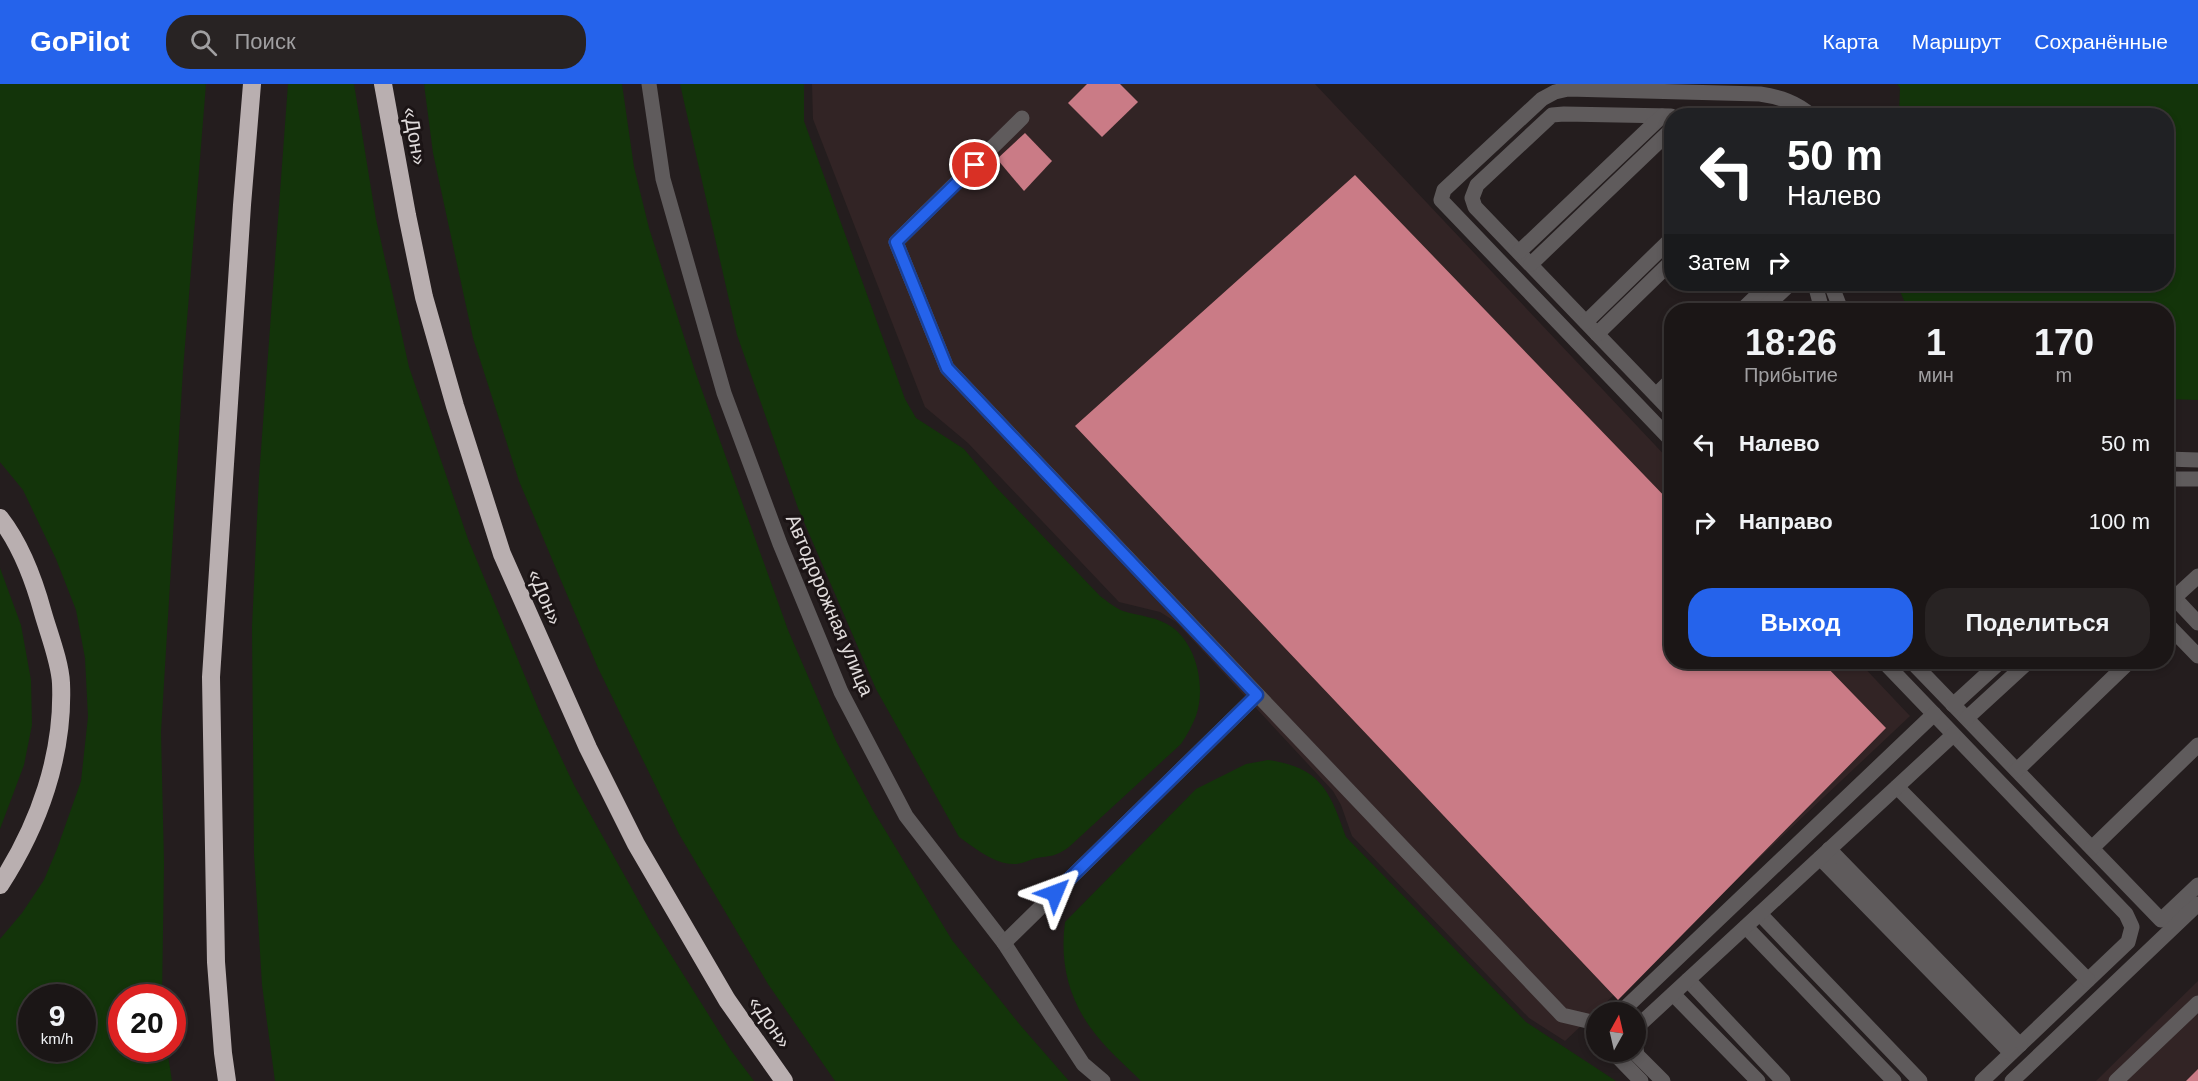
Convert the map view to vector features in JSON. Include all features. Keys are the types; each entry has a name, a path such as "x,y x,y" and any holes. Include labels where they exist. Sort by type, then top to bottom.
{"highway":[{"path":"227,1081 216,962 211,677 252,84"},
{"name":"«Дон»","path":"383,84 424,297 455,406 502,554 588,748 636,844 727,1000 784,1081"},
{"path":"0,518 23,555 39,596 61,681 60,722 54,764 47,790 17,859 0,885"}],"lane":[{"name":"Автодорожная улица","path":"649,84 663,179 724,393 780,544 837,682 906,816 1004,943 1083,1064 1103,1081"},
{"path":"1664,433 1441,200 1444,189 1542,99 1555,92 1568,89 1760,94 1789,100 1803,108"},
{"path":"1664,116 1552,115 1476,185 1472,198 1475,207 1664,401"},
{"path":"1022,118 896,242 947,368 1562,1015 1586,1021"},
{"path":"1519,252 1664,119"},
{"path":"1531,264 1664,137"},
{"path":"1586,322 1664,246"},
{"path":"1597,334 1664,269"},
{"path":"1749,303 1762,291"},
{"path":"1770,303 1782,291"},
{"path":"2174,459 2198,460"},
{"path":"2174,479 2198,479"},
{"path":"2174,591 2198,576"},
{"path":"2174,597 2198,623"},
{"path":"2174,633 2198,656"},
{"path":"1891,669 2126,914 2132,927 2128,942 1982,1081"},
{"path":"1919,669 2161,920 2198,885"},
{"path":"1953,705 1992,669"},
{"path":"1967,718 2020,669"},
{"path":"2017,770 2122,669"},
{"path":"1004,943 1257,695"},
{"path":"1632,1002 1934,714"},
{"path":"1646,1019 1953,735"},
{"path":"2092,848 2198,745"},
{"path":"1896,787 2088,980"},
{"path":"1825,853 2016,1049"},
{"path":"2012,1081 2198,904"},
{"path":"1760,914 1920,1081"},
{"path":"1746,927 1894,1081"},
{"path":"1688,980 1783,1081"},
{"path":"1673,994 1758,1081"},
{"path":"2116,1081 2198,1003"},
{"path":"1623,1062 1641,1081"},
{"path":"1644,1062 1663,1081"}],"shaded area":[{"path":"812,84 1315,84 1664,455 1664,669 1866,669 1910,716 1606,1002 1586,1002 1586,1021 1565,1041 1529,1018 1352,836 1341,805 1333,791 1176,622 1160,612 1119,602 968,443 925,407 813,119"},
{"path":"2198,981 2198,1081 2096,1081"}],"green space":[{"path":"0,84 206,84 183,370 161,732 164,863 162,984 108,984 108,1062 169,1062 172,1081 0,1081 0,939 22,913 44,880 57,849 81,781 88,717 85,658 76,610 56,559 23,490 0,462"},
{"path":"288,84 354,84 376,219 409,367 468,539 541,715 574,785 651,923 730,1049 754,1081 275,1081 262,985 254,854 252,627 259,477"},
{"path":"424,84 622,84 634,167 649,228 695,371 788,630 836,741 874,812 952,940 1021,1026 1069,1081 835,1081 768,984 679,834 598,668 519,481 473,338 433,153"},
{"path":"680,84 804,84 804,121 905,399 916,418 964,449 994,485 1100,596 1123,611 1167,624 1188,644 1197,667 1200,692 1196,716 1181,744 1069,847 1059,853 1020,864 1008,864 985,855 959,837 876,689 798,508 737,335"},
{"path":"1897,84 2198,84 2198,400 2174,399 2174,303 1905,303 1900,291 2174,291 2174,108 1899,108 1900,88"},
{"path":"0,568 21,625 31,680 32,725 24,765 0,829"},
{"path":"1268,760 1286,763 1312,776 1321,784 1335,807 1346,837 1526,1022 1616,1081 1141,1081 1108,1048 1082,1015 1067,976 1064,950 1065,922 1196,789 1246,764"}],"building":[{"path":"1087,84 1120,84 1138,102 1102,137 1068,103"},
{"path":"1025,133 1052,161 1024,191 997,159"},
{"path":"1355,175 1664,496 1664,669 1829,669 1886,728 1618,1000 1075,426"},
{"path":"2198,1069 2198,1081 2186,1081"}],"route":[{"path":"975,165 896,242 947,368 1257,695 1055,893"}]}
